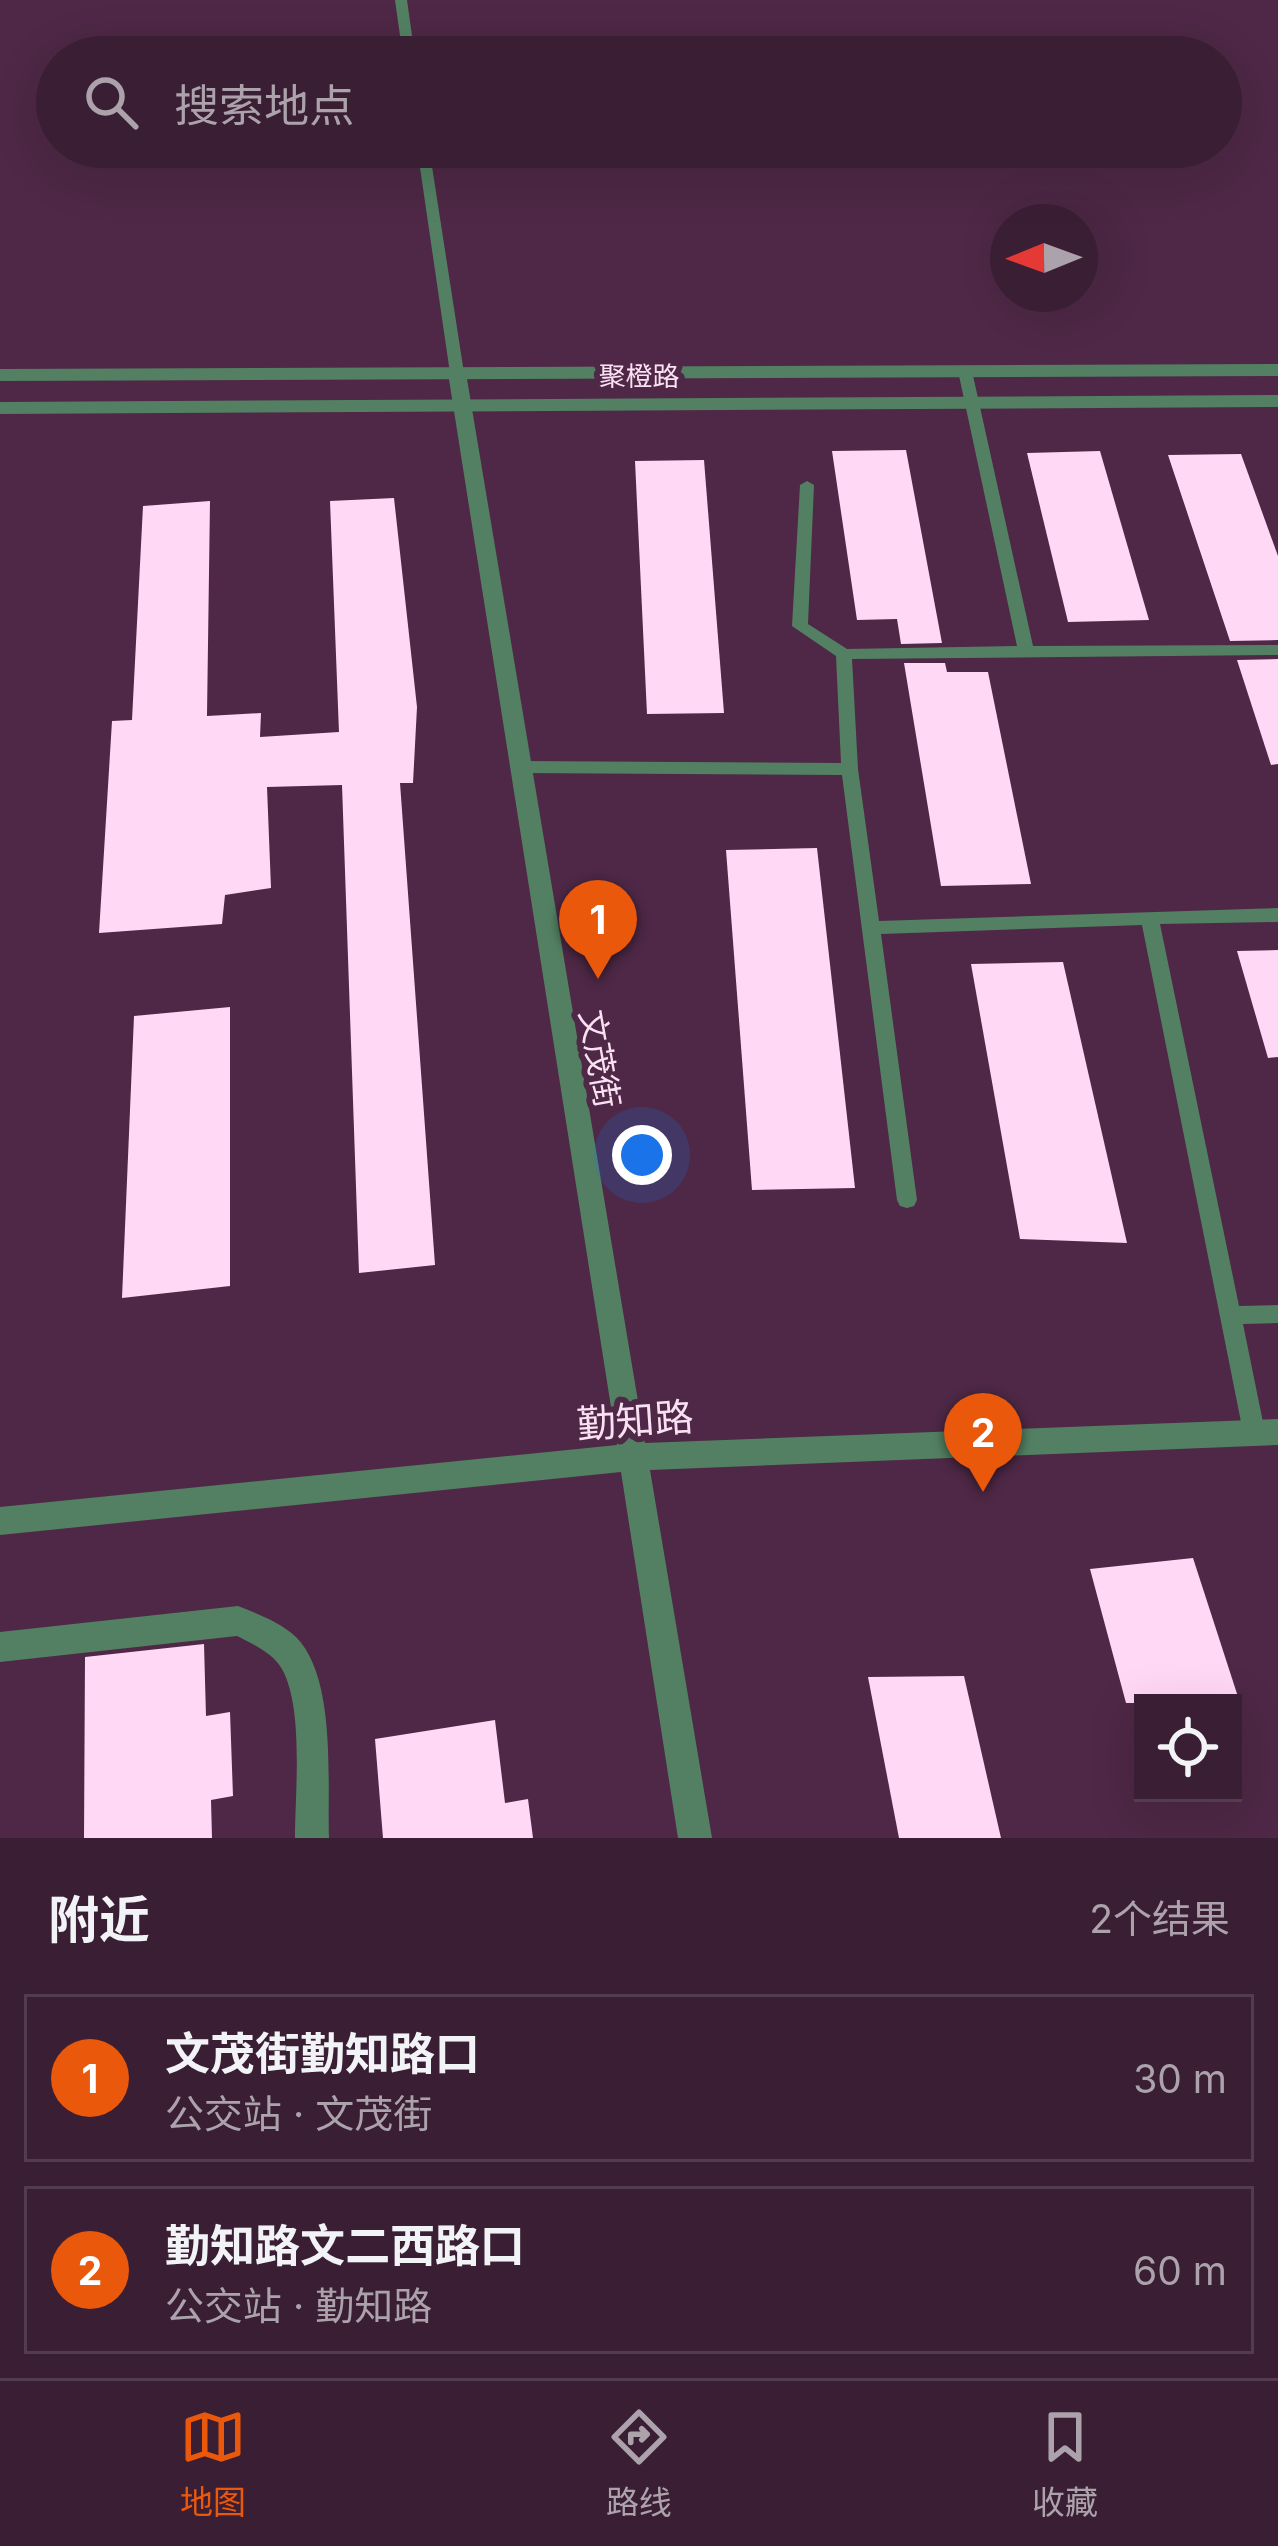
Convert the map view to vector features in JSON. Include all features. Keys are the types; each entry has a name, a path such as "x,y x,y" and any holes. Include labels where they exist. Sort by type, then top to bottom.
{"street":[{"name":"聚橙路","path":"0,374 1278,370"},
{"name":"文茂街","path":"458,373 695,1838"},
{"name":"聚橙路","path":"0,408 1278,401"},
{"name":"勤知路","path":"0,1521 634,1457 1266,1432"},
{"path":"0,1647 238,1622 267,1635 292,1657 305,1694 312,1838"}],"lane":[{"path":"401,0 407,36"},
{"name":"文茂街","path":"426,168 458,373"},
{"path":"965,371 1026,651"},
{"path":"807,485 800,626 844,654 1278,650"},
{"path":"844,654 850,770 907,1200"},
{"path":"519,767 850,770"},
{"path":"871,928 1278,915"},
{"path":"1150,918 1231,1315 1266,1432"},
{"path":"1231,1315 1278,1314"}],"building":[{"path":"906,450 942,643 901,644 897,619 857,620 832,451"},
{"path":"1100,451 1149,620 1068,622 1027,453"},
{"path":"1241,454 1278,556 1278,640 1230,641 1168,455"},
{"path":"704,460 724,713 647,714 635,461"},
{"path":"394,498 417,707 413,783 400,783 435,1265 359,1273 342,785 267,787 271,888 225,895 222,924 99,933 112,721 132,720 143,506 210,501 207,716 261,713 260,737 339,732 330,501"},
{"path":"1278,659 1278,764 1271,765 1237,660"},
{"path":"904,663 945,663 947,672 988,672 1031,884 941,886"},
{"path":"817,848 855,1188 752,1190 726,850"},
{"path":"1278,950 1278,1057 1268,1058 1237,951"},
{"path":"1063,962 1127,1243 1020,1239 971,964"},
{"path":"230,1007 230,1286 122,1298 134,1016"},
{"path":"1193,1558 1237,1694 1134,1694 1134,1703 1126,1703 1090,1569"},
{"path":"204,1644 206,1716 230,1712 233,1796 211,1800 212,1838 84,1838 85,1657"},
{"path":"964,1676 1001,1838 899,1838 868,1677"},
{"path":"495,1720 505,1803 528,1799 533,1838 383,1838 375,1739"}],"place":[{"name":"文茂街勤知路口","path":"598,979"},
{"name":"勤知路文二西路口","path":"983,1492"}]}
